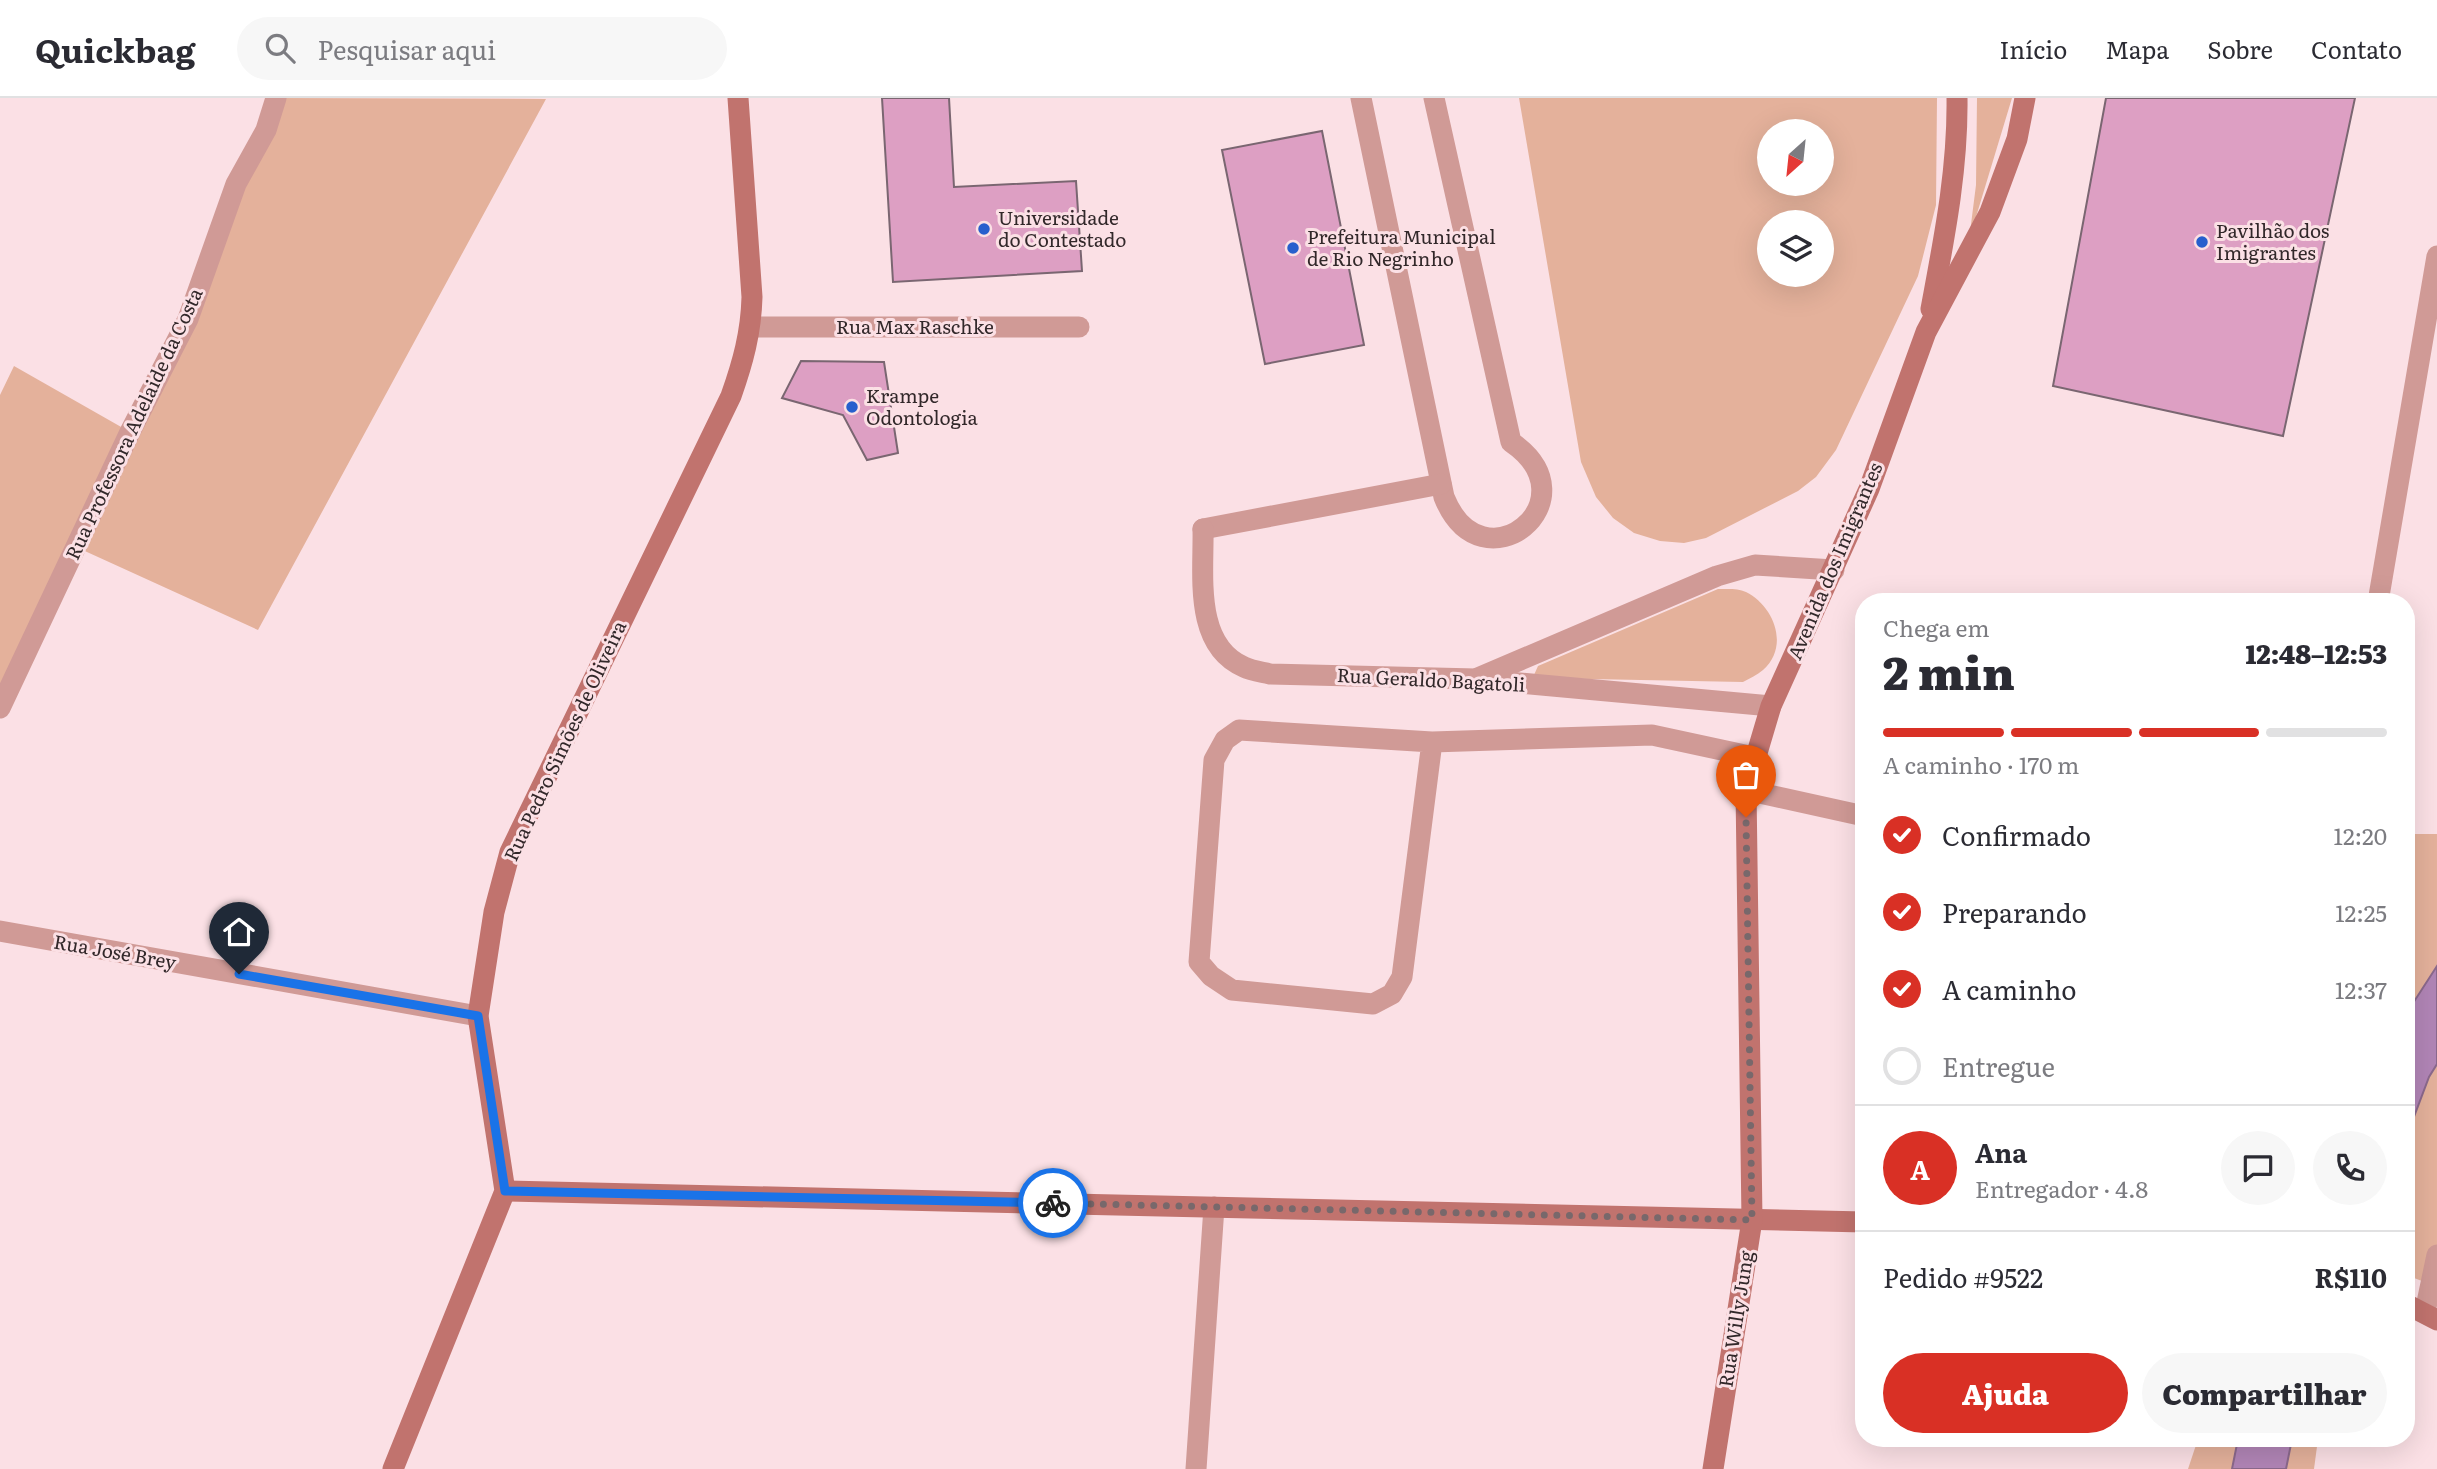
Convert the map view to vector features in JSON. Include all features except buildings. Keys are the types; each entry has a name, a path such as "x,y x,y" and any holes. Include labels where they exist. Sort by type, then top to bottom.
{"main road":[{"name":"Rua Pedro Simões de Oliveira","path":"505,1191 478,1016 494,912 510,852 731,396 744,361 751,327 738,98"},
{"name":"Avenida dos Imigrantes","path":"1926,332 1950,210 1958,140 1957,98"},
{"name":"Avenida dos Imigrantes","path":"1746,790 1771,706 1869,489 1926,332 1990,212 2017,139 2025,98"},
{"name":"Rua Willy Jung","path":"1713,1469 1752,1220 1746,790"},
{"path":"393,1469 505,1191 1855,1222"}],"street":[{"name":"Rua Professora Adelaide da Costa","path":"0,708 130,432 188,318 236,184 266,130 275,98"},
{"path":"1361,98 1441,484 1452,517 1466,531 1486,539 1507,537 1525,528 1538,512 1543,492 1539,471 1534,463 1528,454 1511,442 1434,98"},
{"path":"2380,593 2437,256"},
{"name":"Rua Max Raschke","path":"751,327 1079,327"},
{"name":"Rua Geraldo Bagatoli","path":"1441,484 1203,529 1207,625 1220,650 1243,667 1270,674 1476,679 1771,706"},
{"path":"1476,679 1730,572 1755,565 1834,570"},
{"path":"1433,742 1402,976 1392,994 1373,1004 1232,990 1211,976 1199,962 1214,760 1225,740 1240,730 1433,742 1652,734 1754,757"},
{"path":"1746,790 1855,814"},
{"name":"Rua José Brey","path":"0,931 478,1016"},
{"path":"1196,1469 1214,1207"},
{"path":"2423,1312 2437,1255"}],"shaded area":[{"path":"276,98 546,99 258,630 76,547 0,708 0,395 14,366 130,432"},
{"path":"1519,98 1937,98 1936,205 1918,276 1836,450 1816,477 1798,491 1706,538 1684,543 1660,541 1634,533 1613,518 1596,497 1581,462"},
{"path":"1977,98 2012,98 1969,240 1976,185"},
{"path":"1718,589 1740,590 1756,598 1771,617 1775,627 1776,650 1771,660 1761,672 1743,682 1539,678 1534,675 1538,666"},
{"path":"2415,834 2437,834 2437,966 2415,1000"},
{"path":"2437,966 2437,1064 2429,1077 2415,1114 2415,1000"},
{"path":"2437,1064 2437,1255 2430,1284 2415,1278 2415,1115 2429,1077"},
{"path":"2195,1447 2236,1447 2232,1469 2188,1469"},
{"path":"2236,1447 2290,1447 2286,1469 2232,1469"},
{"path":"2290,1447 2317,1447 2314,1469 2286,1469"}],"way so far":[{"path":"1053,1203 1752,1220 1746,817"}],"place":[{"name":"Universidade do Contestado","path":"984,229"},
{"name":"Pavilhão dos Imigrantes","path":"2202,242"},
{"name":"Prefeitura Municipal de Rio Negrinho","path":"1293,248"},
{"name":"Krampe Odontologia","path":"852,407"}],"route":[{"path":"239,974 478,1016 505,1191 1053,1203"}]}
